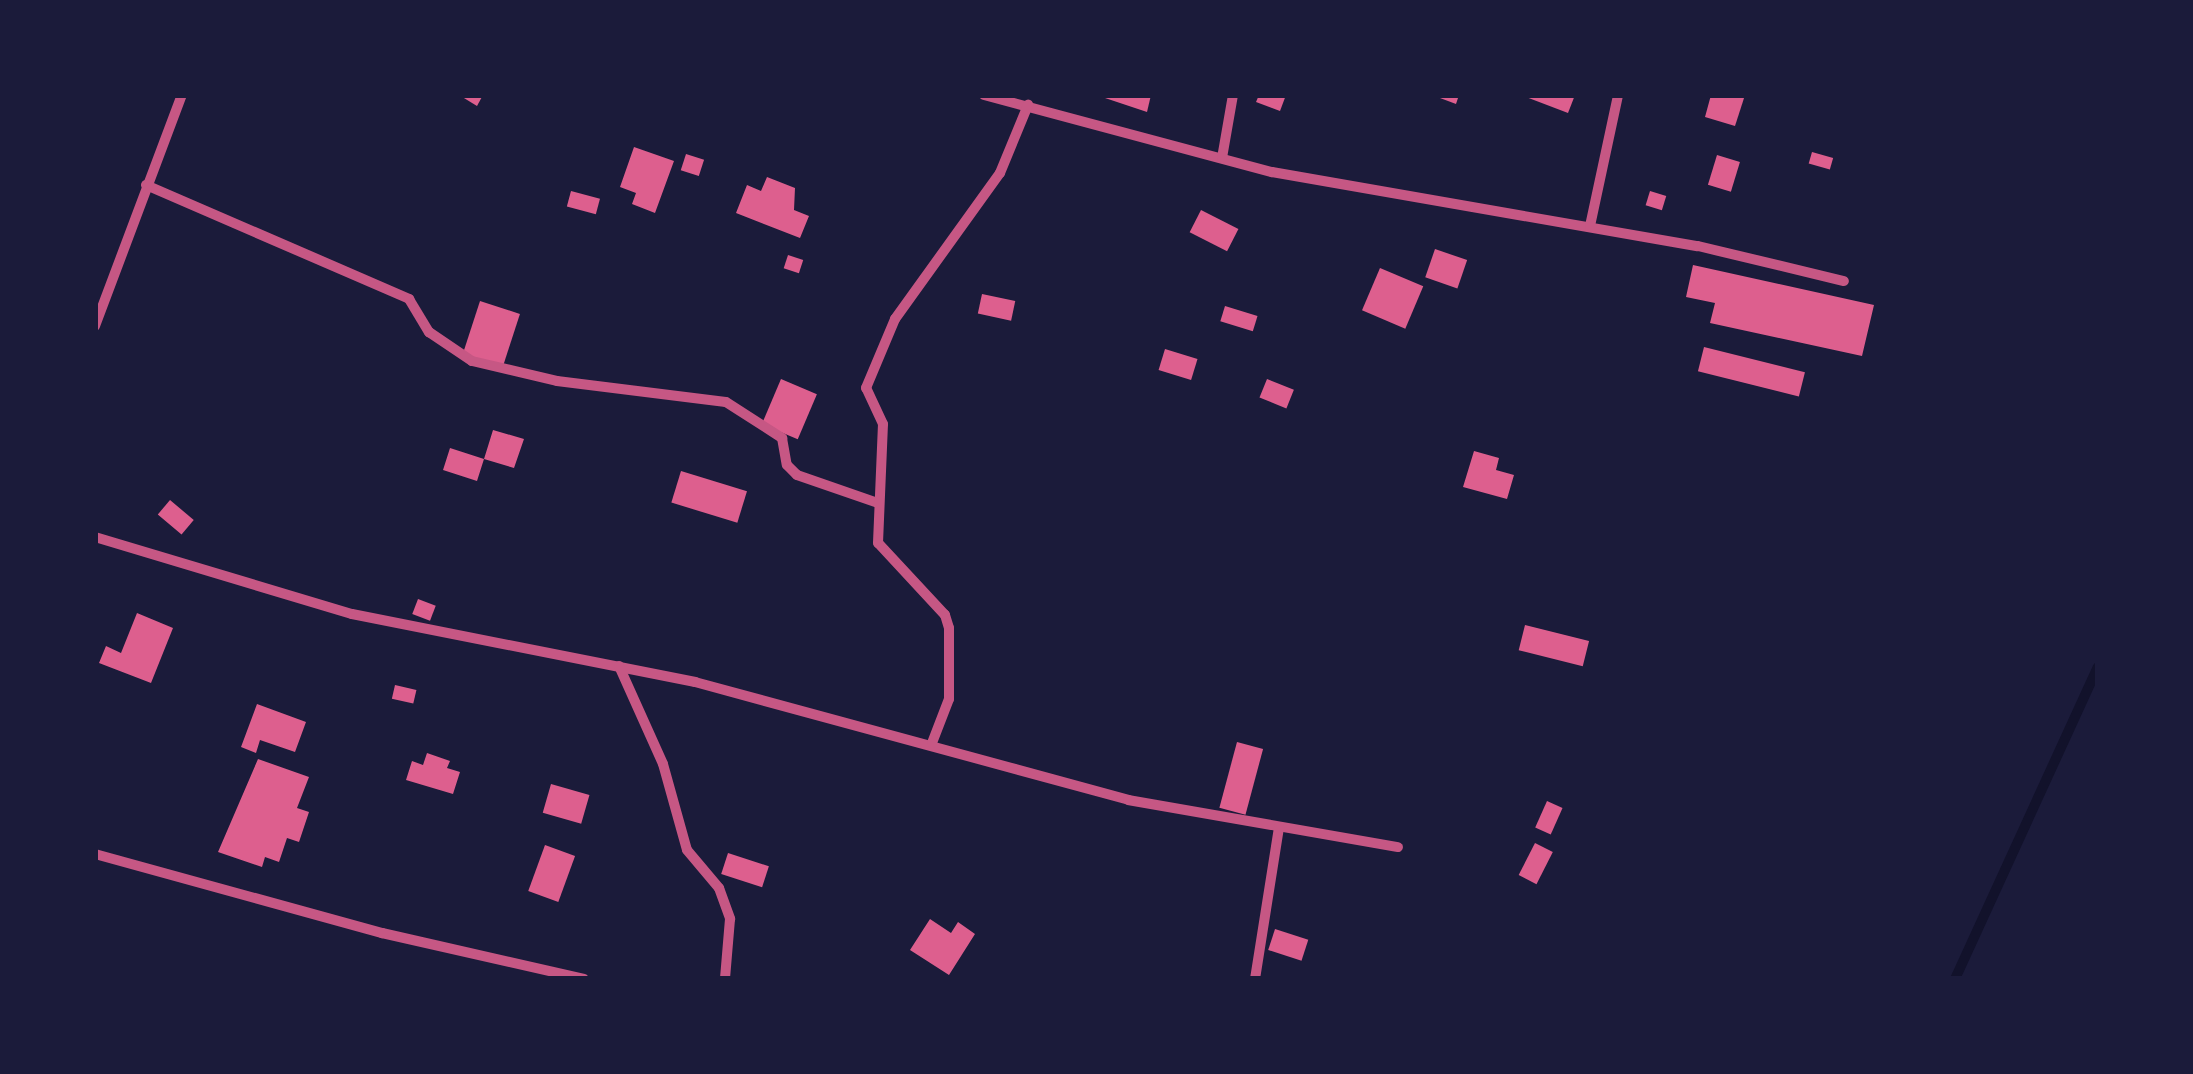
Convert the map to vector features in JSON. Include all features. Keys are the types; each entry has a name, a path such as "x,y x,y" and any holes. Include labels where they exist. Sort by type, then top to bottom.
{"street":[{"path":"95,326 100,294 182,95"},
{"path":"984,95 1222,158 1382,194 1590,226 1844,281"},
{"path":"1222,158 1233,95"},
{"path":"1590,226 1618,95"},
{"path":"932,743 948,699 949,628 945,615 878,543 883,424 866,388 877,350 1000,173 1028,105"},
{"path":"146,185 409,299 429,332 472,361 556,380 726,402 782,438 797,476 878,503"},
{"path":"95,537 352,614 619,666 932,743 1128,800 1398,847"},
{"path":"619,666 663,764 687,850 720,888 730,919 725,979"},
{"path":"1255,979 1278,827"},
{"path":"95,854 382,933 584,979"}],"building":[{"path":"459,95 483,95 477,106"},
{"path":"1096,95 1151,95 1147,112"},
{"path":"1259,95 1286,95 1280,111 1256,102"},
{"path":"1432,95 1459,95 1456,104"},
{"path":"1521,95 1575,95 1568,113"},
{"path":"1711,95 1745,95 1735,126 1705,117"},
{"path":"634,147 674,161 655,213 632,204 636,193 620,187"},
{"path":"1812,152 1833,158 1830,170 1809,164"},
{"path":"686,154 704,160 699,176 681,170"},
{"path":"1717,155 1740,162 1731,192 1708,185"},
{"path":"767,177 795,188 794,210 809,216 800,238 736,213 747,185 761,191"},
{"path":"571,191 600,199 596,214 567,206"},
{"path":"1650,191 1666,196 1662,210 1646,205"},
{"path":"1201,210 1238,229 1227,251 1190,232"},
{"path":"1435,249 1467,260 1457,288 1425,277"},
{"path":"788,255 803,260 799,273 784,268"},
{"path":"1693,265 1874,305 1862,356 1710,323 1715,303 1686,297"},
{"path":"1380,268 1423,286 1405,329 1362,310"},
{"path":"982,294 1015,301 1011,321 978,314"},
{"path":"480,301 520,314 502,368 462,355"},
{"path":"1225,306 1258,316 1253,331 1220,321"},
{"path":"1704,347 1805,372 1799,396 1698,371"},
{"path":"1165,349 1198,359 1191,380 1159,370"},
{"path":"781,379 817,394 798,439 762,424"},
{"path":"1267,379 1294,390 1286,408 1260,398"},
{"path":"493,430 524,439 514,468 484,459"},
{"path":"450,448 484,459 477,481 443,470"},
{"path":"1474,451 1499,458 1496,470 1514,475 1507,499 1463,487"},
{"path":"681,471 747,491 737,523 671,503"},
{"path":"170,500 194,520 182,534 158,515"},
{"path":"418,599 436,606 430,621 412,614"},
{"path":"137,613 173,628 151,683 99,663 106,646 121,653"},
{"path":"1525,625 1589,641 1583,666 1519,650"},
{"path":"395,685 416,690 413,704 392,699"},
{"path":"257,704 306,722 295,752 260,740 256,753 241,747"},
{"path":"1237,742 1263,749 1245,815 1219,808"},
{"path":"427,753 450,761 447,768 460,772 453,794 406,780 412,761 423,765"},
{"path":"258,759 309,777 297,808 309,812 299,842 287,838 279,862 265,857 262,867 218,852"},
{"path":"551,784 589,795 581,824 543,813"},
{"path":"1547,801 1563,808 1551,834 1535,827"},
{"path":"1535,843 1553,852 1536,884 1519,875"},
{"path":"545,845 575,856 558,902 528,891"},
{"path":"728,853 769,866 762,887 721,874"},
{"path":"930,919 951,933 958,922 975,934 949,975 910,950"},
{"path":"1275,929 1308,940 1301,961 1268,950"}],"waterway":[{"path":"1955,979 2098,667"}]}
